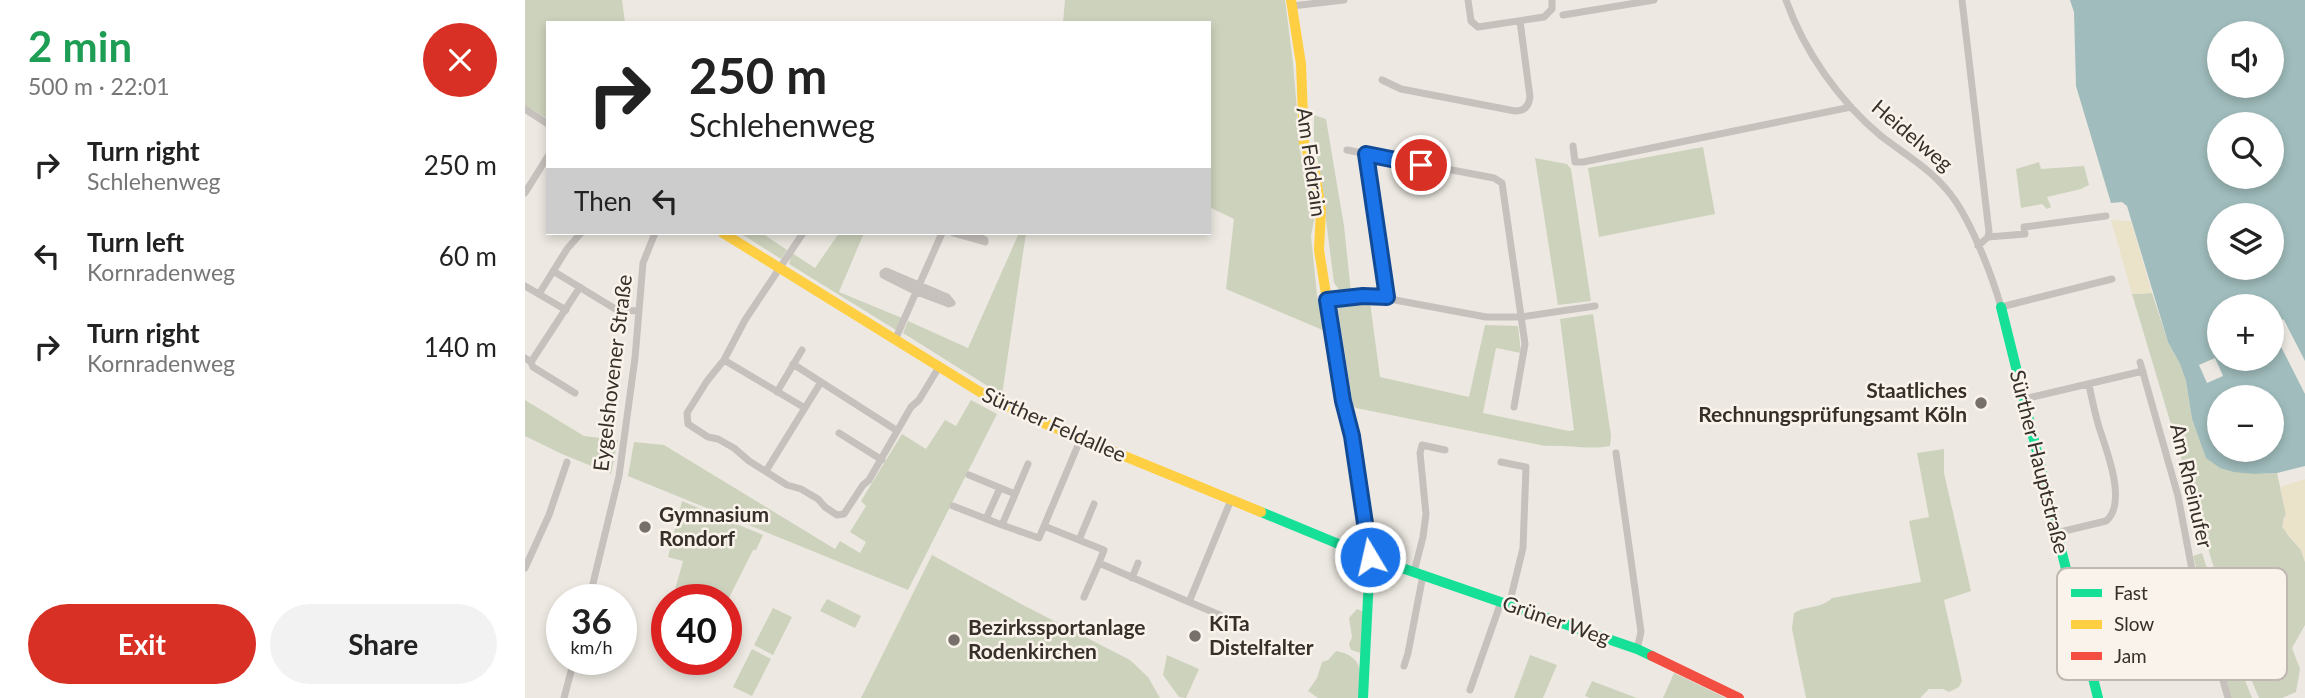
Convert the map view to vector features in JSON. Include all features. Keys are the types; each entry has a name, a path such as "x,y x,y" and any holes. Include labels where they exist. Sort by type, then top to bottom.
{"street":[{"path":"1292,3 1344,0"},
{"path":"1468,0 1471,21 1474,25 1485,26 1544,17 1550,12 1552,0"},
{"path":"1563,15 1654,0"},
{"name":"Heidelweg","path":"1787,0 1798,29 1818,64 1851,107 1870,127 1934,177 1958,206 1994,282 2001,307"},
{"path":"1962,0 1988,237"},
{"name":"Am Feldrain","path":"1292,3 1301,64 1304,143 1315,172 1321,210 1319,250 1370,557 1363,698"},
{"path":"1382,80 1401,89 1515,111 1522,110 1528,105 1530,97 1520,21"},
{"path":"1573,146 1575,162 1851,107"},
{"path":"525,109 546,123"},
{"path":"1347,150 1500,181 1521,317 1524,354 1514,407"},
{"path":"1366,154 1387,297"},
{"path":"525,193 544,169"},
{"path":"1978,246 1988,237 2025,234 2024,227 2106,216"},
{"path":"539,295 567,249 579,235"},
{"name":"Eygelshovener Straße","path":"593,584 619,476 632,385 643,263 654,235"},
{"name":"Sürther Feldallee","path":"726,235 1002,405 1370,557"},
{"path":"802,235 736,335 724,360 687,413 688,424 708,437 719,439 734,448 787,485 801,489 818,499 837,515 844,514 869,480 896,430 939,368"},
{"path":"895,340 941,235"},
{"path":"960,235 985,242 975,235"},
{"path":"554,271 617,310 639,311"},
{"path":"2001,307 2112,279"},
{"path":"525,286 566,310"},
{"path":"575,393 533,367 528,360 580,287"},
{"path":"1327,300 1363,296 1387,297 1486,317 1521,317 1595,306"},
{"name":"Sürther Hauptstraße","path":"2001,307 2065,568"},
{"path":"776,392 802,350"},
{"path":"724,360 805,408"},
{"name":"Am Rheinufer","path":"2140,362 2178,496 2192,568"},
{"path":"793,364 896,430"},
{"path":"2024,399 2143,371"},
{"path":"766,471 821,382"},
{"path":"2056,533 2106,521 2111,515 2115,497 2115,474 2099,427 2089,385"},
{"path":"839,433 882,460"},
{"path":"953,506 1039,538 1081,438"},
{"path":"1404,666 1426,514 1420,453 1422,445 1445,450"},
{"path":"1616,453 1641,632 1637,649"},
{"path":"1470,690 1505,603 1523,548 1526,467 1501,462"},
{"path":"525,568 549,515 567,463"},
{"path":"1002,525 1028,464"},
{"path":"969,475 1015,494"},
{"path":"986,519 1000,488"},
{"path":"1189,602 1231,500"},
{"path":"1079,540 1094,503"},
{"path":"1044,526 1104,550 1084,597"},
{"name":"Grüner Weg","path":"1370,557 1637,649 1739,698"},
{"path":"1099,563 1220,615"},
{"path":"1132,578 1138,563"},
{"path":"565,695 570,675"},
{"name":"Sürther Hauptstraße","path":"2093,680 2098,698"},
{"name":"Am Rheinufer","path":"2223,680 2228,698"}],"green space":[{"path":"525,0 622,0 625,21 546,21 546,118 525,105"},
{"path":"1065,0 1285,0 1301,158 1310,176 1316,210 1311,236 1317,295 1325,331 1226,289 1234,219 1211,208 1211,21 1063,21"},
{"path":"1314,115 1326,119 1344,226 1351,292 1341,292 1334,283 1314,140"},
{"path":"1703,147 1715,214 1599,237 1588,168"},
{"path":"1535,158 1567,164 1571,169 1591,301 1558,305"},
{"path":"2039,162 2041,169 2084,166 2089,185 2047,197 2051,207 2047,209 2042,204 2021,208 2016,169"},
{"path":"743,235 765,235 787,250 781,259"},
{"path":"838,235 863,235 839,292 902,318 896,330 789,264 792,253 815,268"},
{"path":"1018,235 1026,235 1002,395 903,333 908,321 968,348"},
{"path":"2152,293 2168,342 2186,381 2192,419 2207,462 2219,462 2255,474 2277,473 2286,514 2283,520 2287,534 2301,550 2305,562 2305,625 2292,648 2300,669 2296,692 2282,698 2259,698 2252,680 2287,680 2287,568 2214,568 2132,294"},
{"path":"1370,302 1380,377 1469,397 1485,325 1518,326 1521,353 1496,348 1483,413 1569,431 1574,430 1560,319 1593,314 1611,436 1610,446 1545,446 1356,408 1353,405 1338,310 1340,303"},
{"path":"525,400 584,436 618,440 611,474 525,436"},
{"path":"971,400 997,414 908,590 628,476 634,442 664,445 835,549 840,541 860,553 866,542 850,532 866,506 861,501 902,434 926,449 945,420 956,426"},
{"path":"1944,449 1944,473 1971,591 1944,600 1962,681 1959,687 1949,692 1929,689 1920,698 1806,698 1792,629 1794,613 1823,604 1832,598 1921,582 1909,521 1929,517 1917,453"},
{"path":"682,501 763,535 736,584 677,584 683,561 668,557"},
{"path":"2202,553 2207,568 2196,568 2193,556"},
{"name":"Bezirkssportanlage Rodenkirchen","path":"932,555 1130,660 1148,677 1160,698 861,698"},
{"path":"827,599 861,616 855,628 820,611"},
{"path":"773,608 792,617 773,655 754,645"},
{"path":"1357,609 1366,613 1361,653 1351,650 1349,644 1352,637 1349,618"},
{"path":"752,649 771,659 752,696 733,687 739,675 742,675 742,669"},
{"path":"1336,651 1352,657 1357,662 1360,674 1359,698 1318,698 1308,691 1317,678 1322,662 1328,660"},
{"path":"1167,655 1199,669 1186,698 1179,697 1163,675"},
{"path":"1530,655 1557,665 1543,698 1514,698"},
{"path":"1674,673 1726,698 1663,698"},
{"path":"2226,680 2245,680 2252,698 2231,698"},
{"path":"1592,681 1637,698 1590,698 1585,696"}],"sand":[{"path":"2111,220 2131,221 2152,293 2132,294"},
{"path":"2305,479 2305,562 2301,550 2282,527 2286,514 2280,487"}],"water":[{"path":"2070,0 2305,0 2305,361 2284,320 2284,294 2207,294 2207,371 2284,371 2284,353 2305,394 2305,466 2277,473 2255,474 2234,472 2212,462 2284,462 2284,385 2207,385 2206,458 2192,419 2186,381 2168,342 2127,206 2122,202 2111,203 2076,86 2074,12"}],"pier":[{"path":"2207,362 2207,371 2221,371 2223,376 2207,383 2199,365"}],"traffic: fast":[{"path":"2001,307 2066,568"},
{"path":"1333,338 1343,401 1352,436 1370,557 1363,698"},
{"path":"1261,512 1370,557 1652,656"},
{"path":"2094,680 2098,698"}],"traffic: slow":[{"path":"1291,0 1301,64 1304,143 1315,172 1321,210 1319,250 1333,338"},
{"path":"726,235 980,392 1024,415 1261,512"}],"traffic: jam":[{"path":"1652,656 1739,698"}],"place":[{"name":"Staatliches Rechnungsprüfungsamt Köln","path":"1981,403"},
{"name":"Gymnasium Rondorf","path":"645,527"},
{"name":"KiTa Distelfalter","path":"1195,636"},
{"name":"Bezirkssportanlage Rodenkirchen","path":"954,640"}],"route":[{"path":"1370,557 1352,436 1343,401 1327,300 1363,296 1387,297 1366,154 1421,165"}]}
